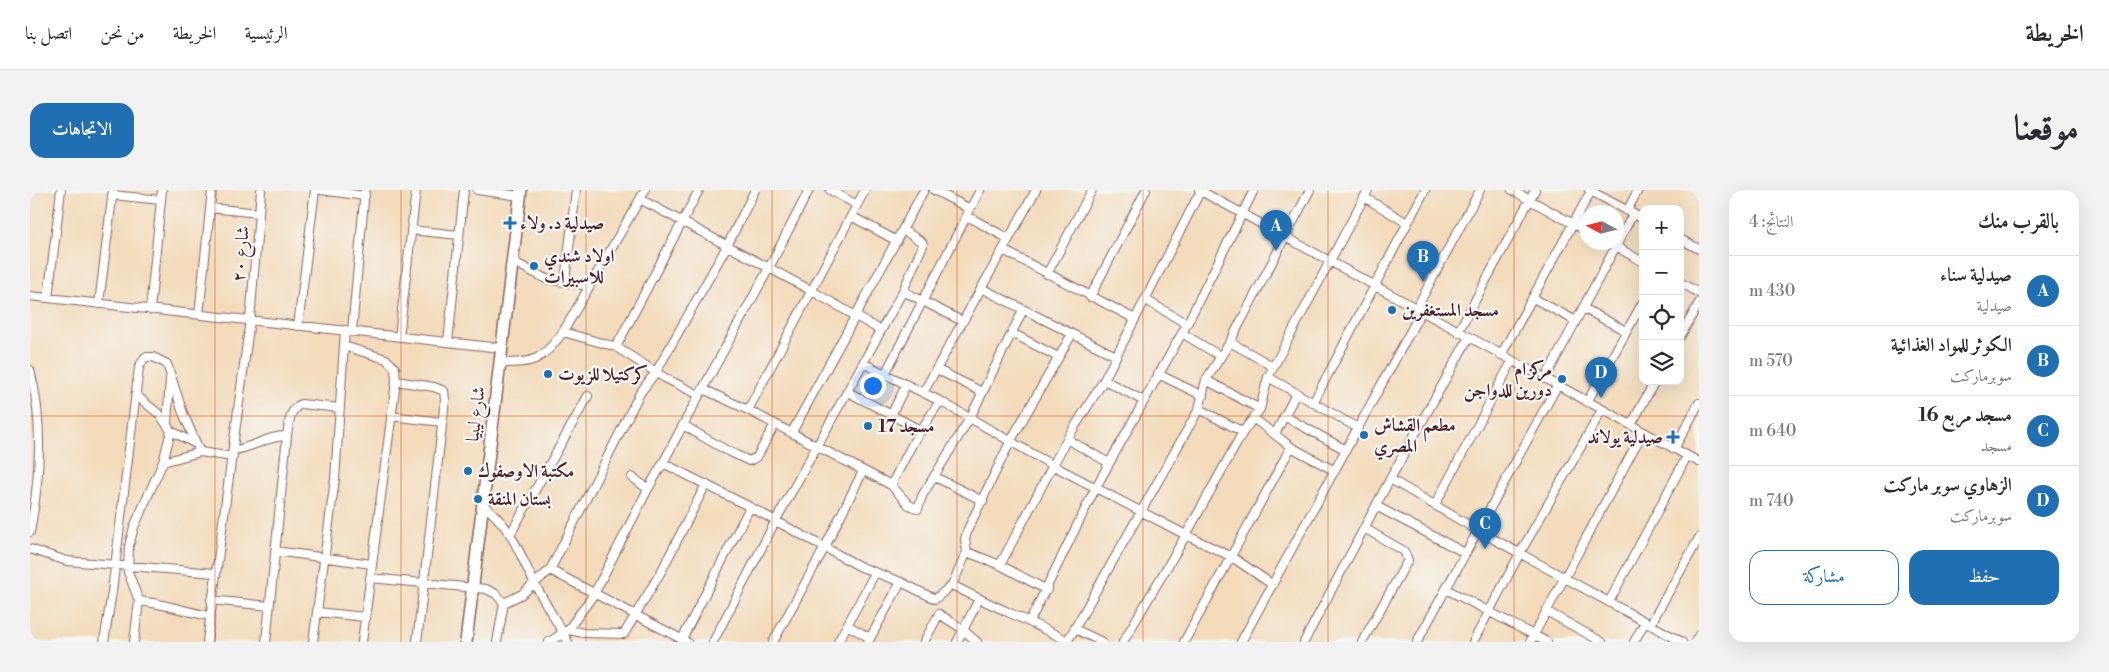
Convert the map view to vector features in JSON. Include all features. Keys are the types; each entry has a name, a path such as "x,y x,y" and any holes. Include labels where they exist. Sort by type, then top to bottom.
{"highway":[{"name":"شارع ليبيا","path":"466,642 520,193"}],"street":[{"path":"48,298 61,190"},
{"path":"150,310 162,190"},
{"path":"199,315 212,190"},
{"name":"شارع ٢٠","path":"207,642 215,573 234,453 250,320 261,190"},
{"path":"298,326 314,190"},
{"path":"313,642 336,479 344,346 348,331 365,193 321,190"},
{"path":"399,337 416,190"},
{"path":"448,342 464,190"},
{"path":"476,190 520,193"},
{"path":"565,282 576,190"},
{"path":"637,190 640,199 812,291 880,330"},
{"path":"499,363 515,363 539,358 551,348 646,190"},
{"path":"616,348 699,190"},
{"path":"504,603 522,594 550,570 640,393 656,372 727,246 755,190"},
{"path":"550,642 566,632 594,594 648,489 769,268 809,190"},
{"path":"830,190 857,204"},
{"path":"748,410 865,190"},
{"path":"792,432 924,190"},
{"path":"934,190 1009,239"},
{"path":"885,374 980,190"},
{"path":"923,393 1036,190"},
{"path":"1047,274 1092,190"},
{"path":"1090,297 1146,190"},
{"path":"1000,565 1052,465 1104,380 1200,190 1699,462"},
{"path":"1030,621 1047,590 1096,487 1187,324 1254,190"},
{"path":"952,585 1030,621 1068,642 1199,409 1206,380 1230,342 1310,190"},
{"path":"1313,403 1425,190"},
{"path":"1241,642 1358,428 1480,190"},
{"path":"1512,190 1579,227"},
{"path":"1458,332 1535,190"},
{"path":"1624,226 1638,190"},
{"path":"1501,355 1590,191 1639,217"},
{"path":"99,304 113,192 161,200"},
{"path":"1123,642 1186,535 1243,432 1260,409 1268,377 1366,194 1407,224"},
{"path":"210,208 259,213"},
{"path":"852,216 897,241"},
{"path":"411,230 459,235"},
{"path":"714,642 776,520 903,291 924,243 903,230"},
{"path":"1684,241 1699,249"},
{"path":"1003,250 1135,319"},
{"path":"1545,379 1613,250"},
{"path":"1621,250 1639,260"},
{"path":"512,261 546,279 589,286"},
{"path":"1684,284 1699,292"},
{"path":"981,288 1116,356"},
{"path":"903,291 962,321"},
{"path":"30,296 501,348"},
{"path":"1533,298 1576,321"},
{"path":"1146,300 1187,324"},
{"path":"1684,330 1699,303"},
{"path":"1583,308 1626,331"},
{"path":"1587,402 1639,309"},
{"path":"562,332 616,348 656,372 748,410 891,485 909,505 918,509 922,496 970,418 1023,310"},
{"path":"1012,333 1058,357"},
{"path":"1182,333 1220,356"},
{"path":"935,599 952,585 967,552 966,534 1010,442 1072,334"},
{"path":"1304,642 1390,479 1469,338"},
{"path":"1230,342 1274,367"},
{"path":"344,346 386,359 395,368 396,381 362,642"},
{"path":"104,642 137,396 139,367 145,357 153,357 167,364 183,413 200,452"},
{"path":"1435,505 1512,361"},
{"path":"863,363 940,401 1052,465 1186,535 1232,556 1272,585"},
{"path":"936,369 982,392"},
{"path":"30,370 38,406 40,443 38,475 30,532"},
{"path":"134,642 138,601 128,566 129,546 134,527 163,462 169,428 170,374"},
{"path":"1158,374 1203,396"},
{"path":"1268,377 1358,428"},
{"path":"1104,380 1144,401"},
{"path":"1206,380 1260,409"},
{"path":"396,381 434,387 444,391 445,400 417,642"},
{"path":"891,415 906,385"},
{"path":"1631,425 1653,385"},
{"path":"1417,642 1557,386"},
{"path":"848,392 922,431"},
{"path":"1275,434 1296,394"},
{"path":"137,396 160,415 169,428 196,444"},
{"path":"511,533 588,396"},
{"path":"891,485 915,439 940,401"},
{"path":"1674,449 1699,403"},
{"path":"266,642 289,418 296,407 301,404 340,408"},
{"path":"1199,409 1243,432"},
{"path":"1473,642 1520,553 1602,410"},
{"path":"391,416 442,422"},
{"path":"1284,416 1346,450"},
{"path":"1253,418 1291,447 1335,471"},
{"path":"683,424 749,462 757,457 775,424"},
{"path":"1532,638 1643,432"},
{"path":"163,462 200,452 234,453 279,436 287,436"},
{"path":"1067,439 1109,463"},
{"path":"1184,642 1291,447"},
{"path":"1608,602 1687,456"},
{"path":"663,463 875,573 901,582 935,599 939,614 964,630 977,642"},
{"path":"772,642 825,547 863,470"},
{"path":"632,476 648,489"},
{"path":"935,477 983,501"},
{"path":"1390,479 1477,530 1682,642"},
{"path":"566,632 623,635 636,616 706,484"},
{"path":"482,504 498,517 511,533 534,583 566,632 568,642"},
{"path":"1376,506 1465,553"},
{"path":"550,570 684,641 750,507"},
{"path":"1362,642 1408,560 1404,551 1364,528"},
{"path":"1634,642 1699,538"},
{"path":"30,549 62,560 215,573"},
{"path":"275,550 372,564"},
{"path":"967,552 1000,565 1047,590"},
{"path":"838,642 875,573"},
{"path":"370,578 473,587 494,592 504,603"},
{"path":"847,625 869,640 901,582"},
{"path":"1446,589 1489,611 1532,638 1547,642"},
{"path":"957,642 979,599"},
{"path":"212,600 269,606"},
{"path":"138,601 162,604 184,612 210,616"},
{"path":"497,642 504,603"},
{"path":"1546,611 1602,642"},
{"path":"317,612 365,617"},
{"path":"924,642 939,614"},
{"path":"1075,629 1102,642"},
{"path":"1695,642 1699,635"}],"place":[{"name":"صيدلية د. ولاء","path":"510,223"},
{"name":"صيدلية سناء","path":"1276,251"},
{"name":"اولاد شندي للاسبيرات","path":"534,266"},
{"name":"الكوثر للمواد الغذائية","path":"1423,282"},
{"name":"مسجد المستغفرين","path":"1392,310"},
{"name":"كركتيلا للزيوت","path":"548,374"},
{"name":"مركز ام دورين للدواجن","path":"1562,379"},
{"name":"الزهاوي سوبر ماركت","path":"1601,398"},
{"name":"مسجد 17","path":"868,426"},
{"name":"مطعم القشاش المصري","path":"1364,435"},
{"name":"صيدلية يولاند","path":"1673,437"},
{"name":"مكتبة الاوصفوك","path":"468,471"},
{"name":"بستان المنقة","path":"478,499"},
{"name":"مسجد مربع 16","path":"1485,549"}]}
